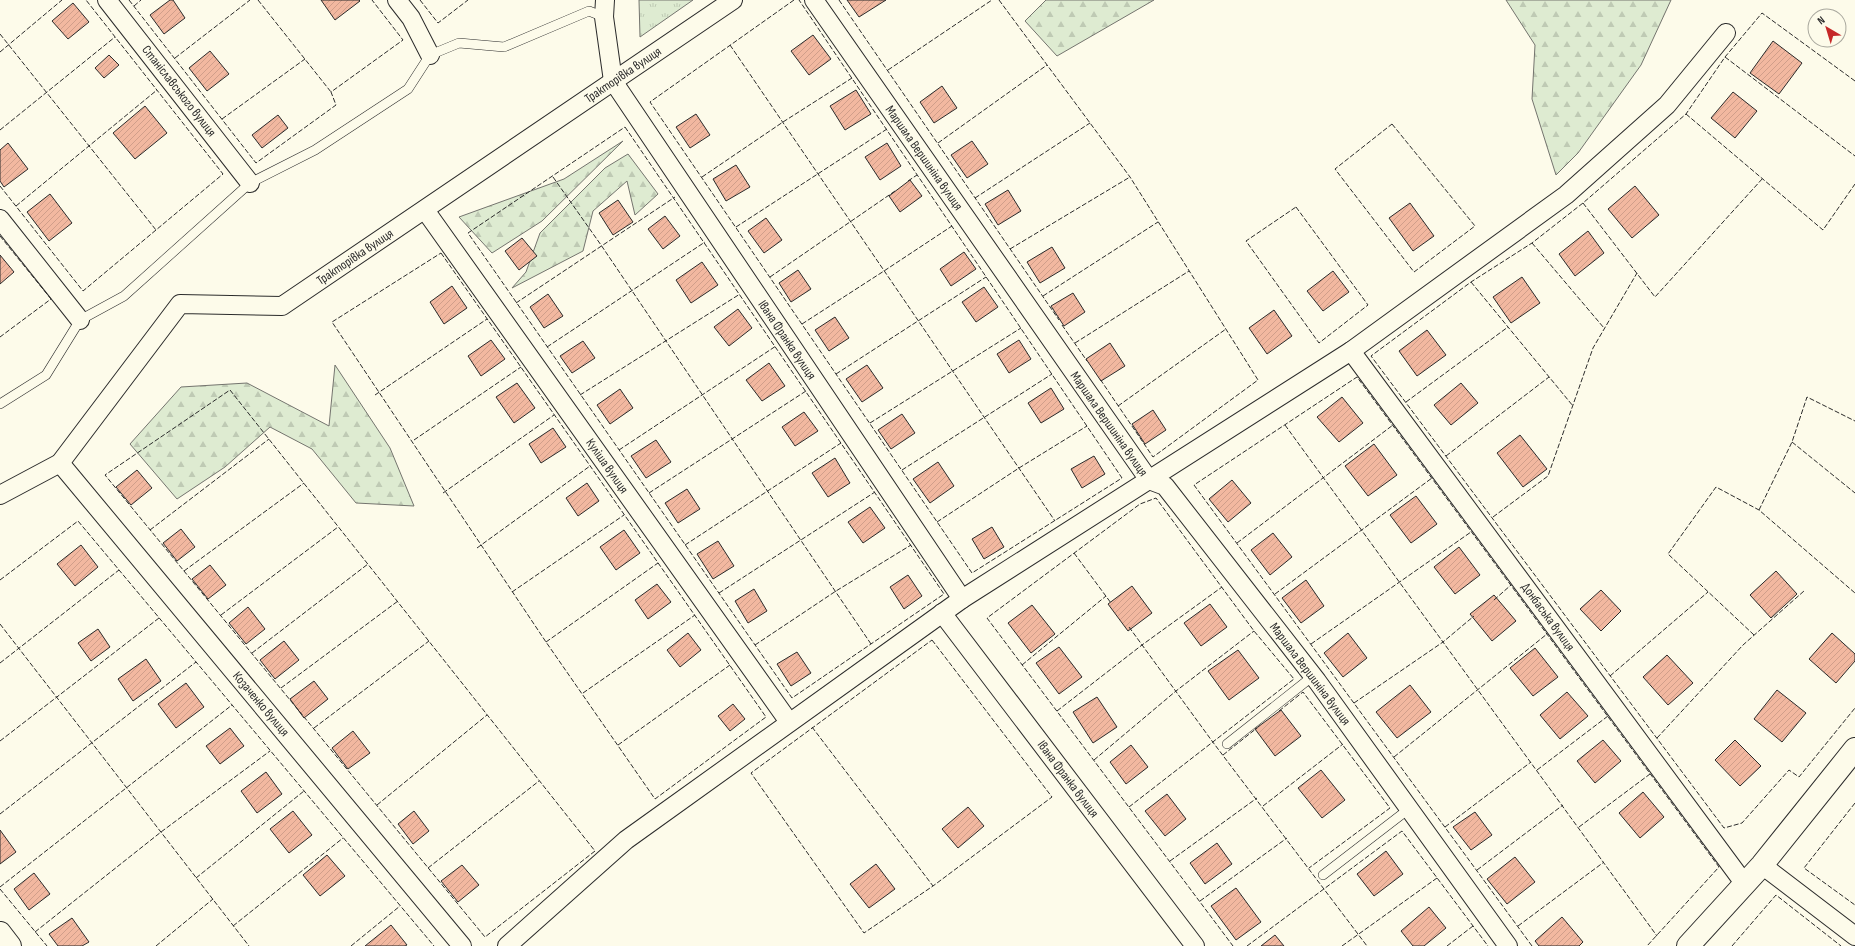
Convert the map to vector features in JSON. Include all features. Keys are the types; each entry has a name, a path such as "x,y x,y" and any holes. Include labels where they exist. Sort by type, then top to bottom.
{"main road":[{"path":"1688,946 1762,865 1855,749"},
{"path":"0,933 10,946"}],"street":[{"name":"Станіславського вулиця","path":"107,0 250,183"},
{"path":"397,0 411,18 430,55"},
{"name":"Тракторівка вулиця","path":"0,495 60,462 180,304 282,306 733,0"},
{"name":"Маршала Вершиніна вулиця","path":"814,0 1149,480 1165,486 1313,676 1410,808 1508,946"},
{"path":"605,8 613,81"},
{"path":"507,946 626,840 942,613 1351,351 1566,195 1667,105 1726,33"},
{"name":"Івана Франка вулиця","path":"613,81 962,599"},
{"name":"Куліша вулиця","path":"425,210 789,722"},
{"path":"0,219 80,320"},
{"name":"Донбаська вулиця","path":"1351,351 1744,883"},
{"name":"Козаченко вулиця","path":"60,462 462,946"},
{"name":"Івана Франка вулиця","path":"942,613 1195,946"},
{"path":"1762,865 1855,936"}],"lane":[{"path":"0,404 46,375 80,320 124,296 250,183 315,150 408,89 430,55 459,43 504,47 589,11 605,8"},
{"path":"1227,744 1313,676"},
{"path":"1323,875 1410,808"}],"green space":[{"path":"639,0 693,0 640,37"},
{"path":"1046,0 1154,0 1057,56 1025,21"},
{"path":"1506,0 1671,0 1641,65 1578,153 1556,175 1532,99 1535,45"},
{"path":"623,141 542,221 492,253 459,217 564,179"},
{"path":"628,154 658,194 635,215 627,181 593,211 583,251 512,288 526,272 540,233 605,168"},
{"path":"335,365 390,448 414,506 356,503 312,449 270,427 225,467 177,499 130,444 181,387 247,383 329,426"}],"building":[{"path":"170,0 173,0 185,18 164,34 150,15"},
{"path":"321,0 359,0 360,1 335,20"},
{"path":"847,0 886,0 859,17"},
{"path":"73,3 89,22 68,39 52,21"},
{"path":"813,35 831,59 809,75 791,51"},
{"path":"1773,41 1802,63 1779,94 1750,73"},
{"path":"210,51 229,74 207,91 189,68"},
{"path":"109,55 119,65 104,78 95,68"},
{"path":"942,86 957,108 934,123 920,102"},
{"path":"856,90 871,114 845,130 830,106"},
{"path":"1733,92 1757,111 1735,138 1711,118"},
{"path":"145,106 167,133 135,159 113,133"},
{"path":"696,114 710,135 690,148 676,127"},
{"path":"278,115 288,128 262,148 252,135"},
{"path":"972,141 988,164 967,178 951,155"},
{"path":"8,143 28,169 4,187 0,181 0,150"},
{"path":"887,143 901,166 880,180 865,157"},
{"path":"736,165 750,187 726,201 713,179"},
{"path":"910,180 922,196 900,212 889,196"},
{"path":"1635,186 1659,215 1632,238 1608,209"},
{"path":"1008,190 1021,211 998,225 985,204"},
{"path":"50,194 72,223 49,241 27,212"},
{"path":"618,200 633,222 613,235 599,213"},
{"path":"1410,203 1434,236 1413,251 1389,218"},
{"path":"665,216 680,236 663,249 648,229"},
{"path":"766,218 782,240 764,253 748,231"},
{"path":"1588,231 1604,253 1575,276 1559,254"},
{"path":"522,238 537,256 519,270 505,251"},
{"path":"1052,247 1065,268 1040,283 1027,262"},
{"path":"964,252 976,269 951,286 940,269"},
{"path":"0,255 14,272 0,284"},
{"path":"702,262 718,285 691,303 676,280"},
{"path":"798,270 811,289 791,302 779,283"},
{"path":"1333,271 1349,292 1323,311 1307,291"},
{"path":"1522,277 1540,303 1511,323 1493,297"},
{"path":"452,286 467,308 444,324 430,302"},
{"path":"984,287 998,307 976,322 962,302"},
{"path":"1073,293 1085,312 1064,326 1051,306"},
{"path":"548,294 563,316 544,328 530,307"},
{"path":"738,309 752,328 729,346 714,327"},
{"path":"1274,310 1292,336 1267,354 1249,328"},
{"path":"835,317 849,338 829,351 815,330"},
{"path":"1427,330 1446,355 1417,376 1399,351"},
{"path":"491,340 505,359 481,376 468,356"},
{"path":"1019,340 1031,359 1009,373 997,354"},
{"path":"583,341 595,358 572,373 560,356"},
{"path":"1110,343 1125,366 1101,381 1086,359"},
{"path":"769,363 785,386 762,401 746,380"},
{"path":"867,365 883,388 862,402 846,379"},
{"path":"517,383 535,408 514,423 496,397"},
{"path":"1461,383 1478,403 1451,425 1434,405"},
{"path":"1051,388 1064,409 1041,423 1028,403"},
{"path":"620,389 633,408 610,424 597,405"},
{"path":"1342,397 1363,423 1339,442 1317,417"},
{"path":"1153,410 1166,430 1145,444 1132,424"},
{"path":"804,412 818,431 795,446 782,427"},
{"path":"902,414 915,433 891,449 878,430"},
{"path":"553,428 566,447 541,463 529,444"},
{"path":"1520,435 1547,469 1523,487 1497,453"},
{"path":"656,440 671,462 646,478 631,456"},
{"path":"1374,444 1397,475 1368,496 1345,466"},
{"path":"1094,456 1105,474 1082,488 1071,469"},
{"path":"835,458 850,483 828,497 812,473"},
{"path":"938,462 954,486 930,503 913,479"},
{"path":"137,470 152,488 131,505 116,487"},
{"path":"1232,480 1251,503 1228,522 1209,499"},
{"path":"587,483 599,501 578,516 566,498"},
{"path":"687,489 700,509 678,523 665,503"},
{"path":"1416,496 1437,524 1411,543 1390,515"},
{"path":"870,507 885,528 863,543 848,522"},
{"path":"992,527 1004,547 984,559 972,539"},
{"path":"181,529 195,547 177,561 163,543"},
{"path":"624,530 640,553 616,570 600,547"},
{"path":"1273,533 1292,557 1270,575 1251,550"},
{"path":"718,541 734,566 713,579 697,554"},
{"path":"81,545 98,567 75,586 57,564"},
{"path":"1459,547 1480,575 1455,594 1434,567"},
{"path":"210,565 226,585 208,599 192,579"},
{"path":"1776,571 1797,594 1771,618 1750,595"},
{"path":"908,575 922,596 904,609 890,587"},
{"path":"1306,580 1324,606 1301,623 1282,598"},
{"path":"657,584 671,602 648,619 635,600"},
{"path":"1132,586 1152,613 1128,631 1108,604"},
{"path":"754,589 767,611 748,623 735,601"},
{"path":"1601,590 1621,611 1601,631 1580,609"},
{"path":"1494,595 1516,621 1492,641 1470,614"},
{"path":"1210,604 1227,627 1201,646 1184,623"},
{"path":"1032,605 1055,634 1031,653 1008,623"},
{"path":"248,607 265,629 246,644 229,623"},
{"path":"98,629 110,647 91,661 78,643"},
{"path":"688,633 701,650 680,667 667,650"},
{"path":"1348,633 1367,658 1343,677 1324,653"},
{"path":"1832,633 1855,654 1855,661 1836,683 1809,659"},
{"path":"284,641 299,660 275,679 260,660"},
{"path":"1059,647 1082,677 1059,694 1036,663"},
{"path":"1535,648 1558,677 1533,696 1510,668"},
{"path":"1238,650 1259,678 1229,700 1208,671"},
{"path":"797,652 811,673 791,686 777,664"},
{"path":"1667,655 1693,683 1668,705 1643,677"},
{"path":"146,659 161,681 133,701 118,679"},
{"path":"314,681 328,699 304,718 290,699"},
{"path":"186,683 204,707 176,728 158,704"},
{"path":"1410,685 1431,712 1397,738 1376,712"},
{"path":"1777,690 1806,713 1782,742 1754,719"},
{"path":"1567,692 1588,716 1560,739 1540,715"},
{"path":"1097,697 1117,727 1093,743 1073,712"},
{"path":"733,704 745,719 730,731 718,716"},
{"path":"1281,710 1301,736 1275,756 1255,729"},
{"path":"230,728 244,746 220,764 206,746"},
{"path":"353,731 370,753 348,769 332,748"},
{"path":"1603,740 1621,761 1595,783 1577,761"},
{"path":"1735,740 1761,766 1740,786 1715,760"},
{"path":"1131,745 1148,767 1126,784 1110,762"},
{"path":"1321,770 1345,800 1322,818 1298,788"},
{"path":"266,772 282,794 257,813 241,791"},
{"path":"1643,792 1664,817 1640,838 1619,813"},
{"path":"1167,794 1186,819 1165,836 1145,811"},
{"path":"968,807 984,826 958,848 942,829"},
{"path":"293,811 312,835 289,853 270,829"},
{"path":"414,811 429,831 413,844 398,824"},
{"path":"1475,812 1492,835 1471,850 1453,827"},
{"path":"0,830 16,852 0,864"},
{"path":"1217,843 1232,864 1205,884 1190,863"},
{"path":"1386,851 1403,874 1374,896 1357,874"},
{"path":"327,855 345,876 320,896 303,875"},
{"path":"1515,857 1535,882 1507,904 1487,879"},
{"path":"876,864 895,889 869,908 850,884"},
{"path":"462,865 479,885 458,902 441,881"},
{"path":"34,873 50,894 29,910 14,889"},
{"path":"1236,888 1261,922 1236,940 1211,906"},
{"path":"1429,907 1446,928 1424,946 1413,946 1401,931"},
{"path":"1562,917 1583,942 1579,946 1539,946 1535,941"},
{"path":"72,918 89,942 82,946 58,946 49,934"},
{"path":"391,925 407,945 365,946"},
{"path":"1275,935 1284,946 1261,946"}],"fence":[{"path":"0,52 62,0"},
{"path":"0,186 83,291 223,174 86,0"},
{"path":"129,0 256,163 336,105 331,92 403,40 372,0"},
{"path":"134,6 141,0"},
{"path":"175,58 250,0"},
{"path":"258,0 331,92"},
{"path":"420,0 438,23 468,0"},
{"path":"794,0 650,102 972,573 1122,478 799,0"},
{"path":"839,0 1059,320"},
{"path":"888,70 992,0"},
{"path":"999,0 1130,177 1258,380 1153,457 1100,379"},
{"path":"1855,81 1762,13 1725,57 1686,114 1583,203 1532,243 1471,282 1371,356 1724,828 1742,823 1789,770 1799,777 1855,708"},
{"path":"0,34 156,230"},
{"path":"0,130 115,37"},
{"path":"730,45 1055,521"},
{"path":"1725,57 1855,156"},
{"path":"222,119 305,59"},
{"path":"938,143 1047,65"},
{"path":"702,177 783,122 852,78"},
{"path":"16,206 157,90"},
{"path":"1686,114 1823,230 1855,184"},
{"path":"975,198 1090,123"},
{"path":"1392,124 1475,226 1414,272 1335,169 1392,124"},
{"path":"625,127 944,594 792,698 468,233 625,127"},
{"path":"736,227 887,129"},
{"path":"908,181 917,175"},
{"path":"553,177 601,245 871,644"},
{"path":"1010,249 1130,177"},
{"path":"1583,203 1655,297 1763,178"},
{"path":"770,277 895,191"},
{"path":"516,303 675,197"},
{"path":"1296,207 1368,305 1319,343 1246,241 1296,207"},
{"path":"1043,296 1158,222"},
{"path":"802,324 952,226"},
{"path":"0,236 51,299 0,337"},
{"path":"547,347 705,242"},
{"path":"1532,243 1604,328"},
{"path":"441,253 766,717 655,799 546,642 332,322 441,253"},
{"path":"1075,343 1189,271"},
{"path":"1493,517 1548,476 1593,348 1637,273"},
{"path":"836,374 986,277"},
{"path":"1471,282 1573,406"},
{"path":"580,395 740,294"},
{"path":"375,395 487,319"},
{"path":"1062,325 1087,361"},
{"path":"1406,402 1508,327"},
{"path":"870,423 1021,328"},
{"path":"1118,406 1226,329"},
{"path":"619,450 776,346"},
{"path":"414,440 521,367"},
{"path":"902,470 1052,374"},
{"path":"1532,946 1194,485 1357,377 1719,867 1647,946"},
{"path":"1446,456 1549,377"},
{"path":"230,390 595,851 485,937 105,475 230,390"},
{"path":"649,493 806,391"},
{"path":"1759,510 1792,442 1807,397 1855,421"},
{"path":"443,493 554,415"},
{"path":"1285,425 1657,936"},
{"path":"1237,543 1393,425"},
{"path":"937,522 1019,468 1087,426"},
{"path":"150,530 269,439"},
{"path":"1792,442 1855,493"},
{"path":"685,545 841,443"},
{"path":"477,548 590,466"},
{"path":"1275,594 1432,478"},
{"path":"184,571 304,483"},
{"path":"1754,635 1668,554 1716,487 1759,510 1855,593"},
{"path":"719,593 875,492"},
{"path":"1129,807 1294,679 1254,631 1156,498 1140,504 987,618 1233,946"},
{"path":"512,592 624,515"},
{"path":"0,580 78,521 434,946"},
{"path":"221,615 338,527"},
{"path":"1311,644 1471,532"},
{"path":"755,645 836,591 911,545"},
{"path":"1074,553 1111,603"},
{"path":"546,642 658,563"},
{"path":"252,653 368,564"},
{"path":"0,663 119,570"},
{"path":"1494,600 1511,585"},
{"path":"1057,711 1142,645 1222,587"},
{"path":"1657,738 1743,645 1804,591"},
{"path":"1610,676 1708,592"},
{"path":"1022,665 1106,596"},
{"path":"281,688 398,601"},
{"path":"583,693 695,615"},
{"path":"1354,703 1443,642 1474,616"},
{"path":"0,741 159,618"},
{"path":"0,624 249,946"},
{"path":"1129,627 1212,741 1367,946"},
{"path":"1094,760 1176,691 1254,631"},
{"path":"1394,757 1547,634"},
{"path":"932,640 1052,797 933,886 864,933 751,773 932,640"},
{"path":"314,728 429,641"},
{"path":"0,814 196,662"},
{"path":"618,745 730,665"},
{"path":"1279,711 1303,692 1390,808 1309,868"},
{"path":"0,887 232,705"},
{"path":"377,805 487,715"},
{"path":"1537,770 1608,716"},
{"path":"812,727 933,886"},
{"path":"1223,755 1257,728"},
{"path":"1263,806 1343,744"},
{"path":"35,932 161,832 270,751"},
{"path":"1445,827 1531,762"},
{"path":"1579,827 1650,774"},
{"path":"428,868 539,781"},
{"path":"196,878 304,791"},
{"path":"1170,861 1257,798"},
{"path":"1855,803 1804,868 1855,905"},
{"path":"1477,870 1563,805"},
{"path":"1247,946 1402,831 1488,946"},
{"path":"233,926 343,838"},
{"path":"1200,901 1287,838"},
{"path":"1518,926 1604,862"},
{"path":"1342,946 1437,878"},
{"path":"0,889 47,946"},
{"path":"1732,946 1776,895 1841,946"},
{"path":"156,946 213,899"},
{"path":"351,946 400,906"},
{"path":"1447,946 1473,926"}]}
